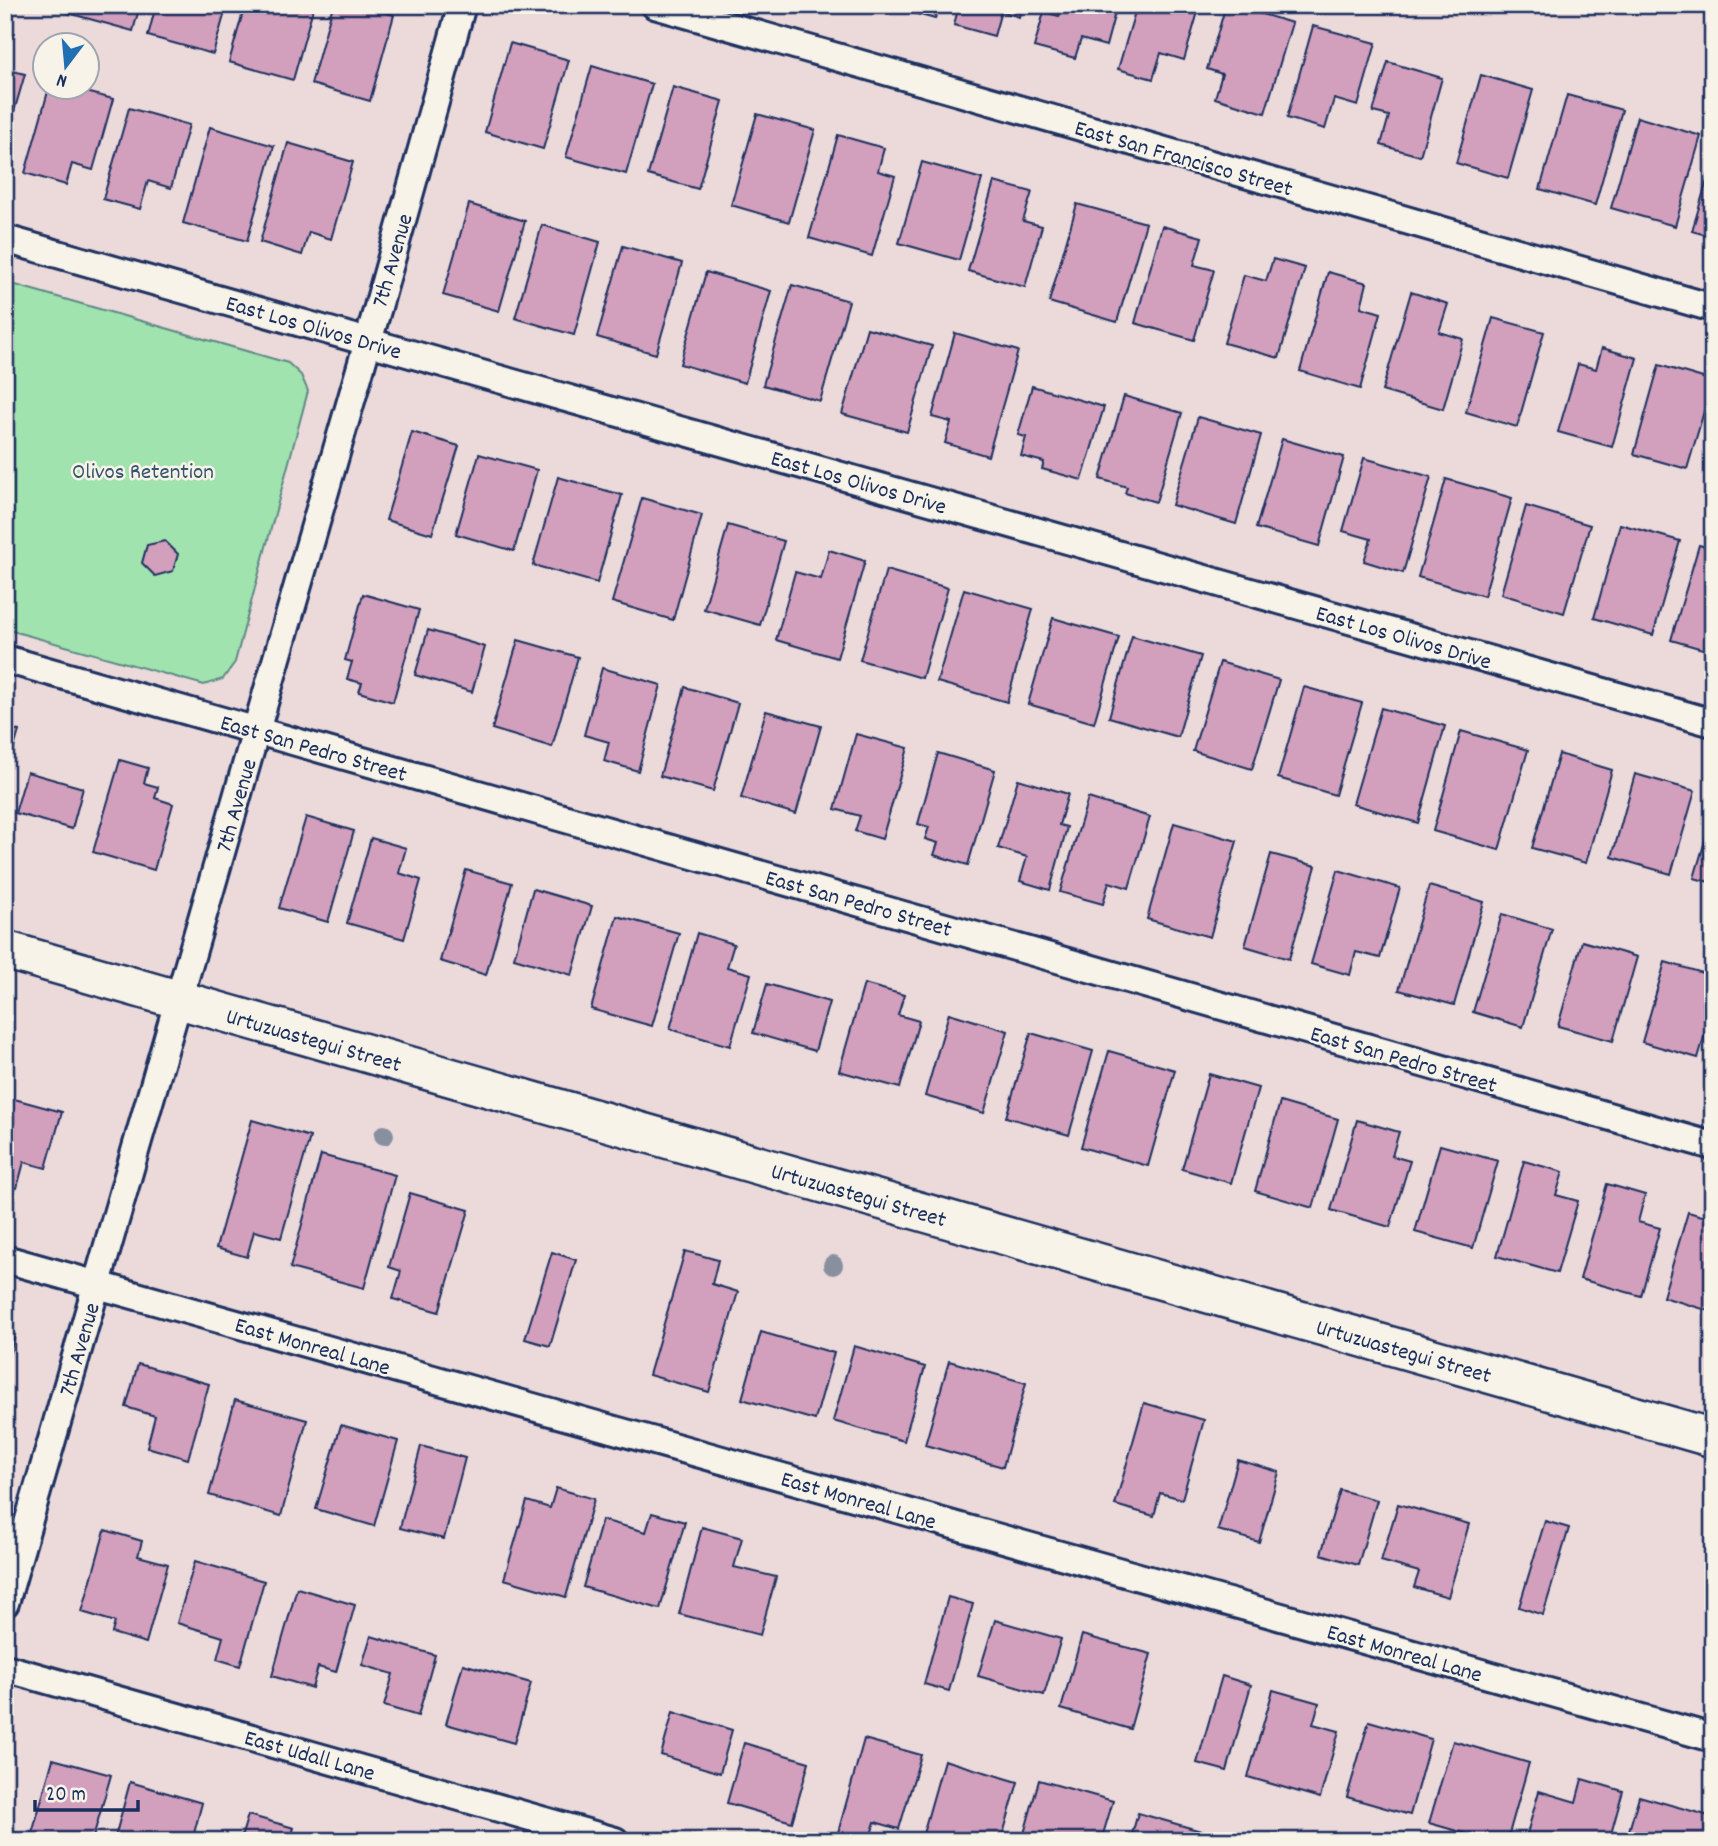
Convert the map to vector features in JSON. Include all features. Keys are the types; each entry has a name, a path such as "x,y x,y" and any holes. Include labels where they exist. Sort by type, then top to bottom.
{"main road":[{"name":"Urtuzuastegui Street","path":"5,950 1713,1438"}],"street":[{"name":"7th Avenue","path":"5,1603 368,342 462,5"},
{"name":"East San Francisco Street","path":"654,5 1713,308"},
{"name":"East Los Olivos Drive","path":"5,239 1713,723"},
{"name":"East San Pedro Street","path":"5,659 1713,1146"},
{"name":"East Monreal Lane","path":"5,1258 1713,1738"},
{"name":"East Udall Lane","path":"5,1668 615,1841"}],"green space":[{"name":"Olivos Retention","path":"5,282 288,363 301,375 308,391 235,662 223,679 204,685 5,629"}],"building":[{"path":"70,5 140,5 133,31 68,13"},
{"path":"156,5 227,5 213,54 148,36"},
{"path":"245,5 314,5 293,80 229,62"},
{"path":"333,5 360,5 394,15 370,101 311,84"},
{"path":"903,5 939,5 935,19 902,10"},
{"path":"959,5 1022,5 1019,17 1001,11 994,36 954,25"},
{"path":"1062,5 1117,5 1106,46 1081,39 1075,58 1034,47 1044,12 1059,16"},
{"path":"1137,5 1200,5 1184,60 1161,53 1153,79 1118,69"},
{"path":"1226,5 1292,23 1265,113 1215,98 1222,74 1207,69"},
{"path":"1313,26 1376,43 1358,106 1334,99 1325,129 1287,118"},
{"path":"510,43 569,60 543,149 485,132"},
{"path":"1388,62 1442,78 1420,156 1381,145 1389,116 1373,112"},
{"path":"592,66 652,84 626,174 566,157"},
{"path":"5,69 25,74 6,139 5,139"},
{"path":"1481,75 1533,90 1508,178 1456,163"},
{"path":"673,87 723,101 698,189 648,175"},
{"path":"1567,95 1622,110 1595,205 1540,189"},
{"path":"102,96 113,99 93,170 72,164 66,185 25,173 45,102 102,102"},
{"path":"129,108 189,125 171,188 148,181 140,209 103,199"},
{"path":"757,114 815,130 789,222 731,205"},
{"path":"1637,117 1701,136 1675,226 1611,208"},
{"path":"210,127 274,146 247,241 183,223"},
{"path":"838,135 884,148 878,171 895,176 872,256 809,238"},
{"path":"288,143 353,162 331,239 309,232 302,255 260,242"},
{"path":"1713,160 1713,237 1692,231"},
{"path":"922,162 982,179 959,260 899,243"},
{"path":"994,182 1032,192 1023,221 1042,226 1025,287 968,271"},
{"path":"469,204 525,221 499,311 443,295"},
{"path":"1077,204 1146,223 1117,322 1049,302"},
{"path":"542,225 600,242 574,335 515,318"},
{"path":"1162,226 1202,237 1194,265 1214,270 1194,340 1135,323"},
{"path":"623,246 682,263 656,354 597,337"},
{"path":"1273,259 1305,268 1279,358 1224,343 1244,275 1266,281"},
{"path":"706,272 771,291 745,383 680,364"},
{"path":"1328,272 1367,283 1361,307 1381,313 1360,389 1300,371"},
{"path":"792,285 849,301 820,401 763,385"},
{"path":"1411,292 1448,304 1439,332 1463,339 1443,409 1382,391"},
{"path":"1493,318 1544,332 1517,427 1466,412"},
{"path":"867,328 932,346 907,432 842,414"},
{"path":"955,333 1018,351 988,456 945,443 951,422 932,417"},
{"path":"1602,348 1637,358 1612,447 1558,432 1578,364 1596,369"},
{"path":"1659,365 1713,381 1687,469 1634,454"},
{"path":"1032,386 1104,407 1082,480 1042,469 1044,462 1021,456 1026,437 1018,435"},
{"path":"1124,396 1182,413 1156,502 1125,493 1127,487 1100,479"},
{"path":"1198,417 1261,435 1236,524 1172,505"},
{"path":"412,432 459,446 432,534 386,520"},
{"path":"1282,439 1344,457 1319,546 1256,528"},
{"path":"479,454 537,470 514,551 456,534"},
{"path":"1364,458 1431,477 1403,573 1364,561 1371,539 1343,531"},
{"path":"558,477 622,495 597,583 533,565"},
{"path":"1446,479 1512,498 1484,596 1418,577"},
{"path":"642,498 702,515 673,620 612,602"},
{"path":"1526,506 1590,525 1564,613 1501,594"},
{"path":"1620,524 1680,541 1653,635 1594,618"},
{"path":"728,525 784,541 760,625 704,609"},
{"path":"165,541 178,554 173,571 155,576 142,563 147,545"},
{"path":"1699,545 1713,549 1713,652 1671,640"},
{"path":"829,550 865,561 837,658 776,640 795,572 821,579"},
{"path":"886,570 948,588 922,678 860,660"},
{"path":"964,589 1033,609 1007,702 937,682"},
{"path":"363,594 419,610 393,702 359,692 362,683 347,679 352,662 345,660"},
{"path":"1053,618 1119,637 1094,723 1028,704"},
{"path":"428,630 485,647 472,692 415,675"},
{"path":"1132,636 1201,656 1178,737 1109,717"},
{"path":"518,640 578,657 552,747 492,729"},
{"path":"1220,662 1279,680 1252,769 1193,751"},
{"path":"602,668 661,685 638,771 604,761 609,742 584,735"},
{"path":"685,687 738,703 713,791 660,776"},
{"path":"1304,687 1362,703 1335,795 1278,778"},
{"path":"1381,708 1445,726 1418,823 1353,804"},
{"path":"766,711 821,726 796,814 741,798"},
{"path":"5,727 19,731 5,778"},
{"path":"1461,731 1528,750 1499,850 1433,831"},
{"path":"856,734 908,748 882,839 855,831 860,816 835,809"},
{"path":"938,753 995,770 968,865 934,855 938,843 925,839 929,827 918,824"},
{"path":"1559,754 1612,770 1586,863 1532,848"},
{"path":"120,760 148,768 144,783 158,787 155,798 173,804 154,870 93,852"},
{"path":"27,772 83,788 72,829 15,813"},
{"path":"1635,774 1695,791 1671,874 1612,857"},
{"path":"1018,779 1068,794 1059,825 1067,827 1050,890 1020,881 1027,857 998,848"},
{"path":"1088,798 1150,817 1129,888 1109,882 1103,904 1060,892"},
{"path":"1713,814 1713,883 1694,878"},
{"path":"306,817 354,831 328,922 279,908"},
{"path":"1174,823 1237,841 1210,937 1147,919"},
{"path":"371,838 406,848 399,873 421,880 404,939 347,923"},
{"path":"1271,854 1316,866 1289,959 1245,946"},
{"path":"466,870 512,883 486,975 440,961"},
{"path":"1338,870 1400,888 1380,958 1356,952 1350,975 1311,964"},
{"path":"1429,886 1484,902 1454,1005 1399,990"},
{"path":"533,889 592,906 572,975 514,958"},
{"path":"1502,914 1552,929 1523,1027 1473,1012"},
{"path":"617,916 679,933 652,1026 591,1009"},
{"path":"697,933 734,944 727,967 751,974 730,1046 670,1029"},
{"path":"1582,941 1637,957 1613,1041 1558,1026"},
{"path":"1665,962 1713,976 1713,1007 1698,1058 1642,1042"},
{"path":"767,984 829,1002 815,1051 753,1033"},
{"path":"864,984 904,995 898,1015 919,1021 900,1088 839,1071"},
{"path":"949,1013 1008,1031 984,1113 925,1096"},
{"path":"1031,1033 1093,1051 1069,1135 1006,1117"},
{"path":"1109,1051 1175,1070 1148,1166 1081,1147"},
{"path":"1209,1074 1258,1088 1231,1183 1182,1169"},
{"path":"7,1097 62,1112 46,1168 24,1162 17,1188 5,1185"},
{"path":"1280,1102 1338,1119 1313,1208 1255,1191"},
{"path":"252,1120 310,1137 281,1238 254,1231 247,1257 216,1248"},
{"path":"1357,1120 1399,1132 1392,1156 1410,1161 1390,1227 1331,1210"},
{"path":"1440,1145 1498,1161 1473,1248 1415,1232"},
{"path":"321,1155 395,1175 364,1288 290,1268"},
{"path":"1524,1161 1563,1172 1556,1195 1578,1201 1557,1273 1497,1256"},
{"path":"1607,1184 1645,1195 1638,1222 1660,1228 1641,1296 1580,1279"},
{"path":"410,1193 469,1210 439,1312 393,1299 401,1271 389,1267"},
{"path":"1688,1212 1713,1219 1713,1312 1663,1297"},
{"path":"685,1251 718,1260 712,1284 738,1292 709,1392 649,1375"},
{"path":"552,1252 576,1260 550,1346 525,1339"},
{"path":"761,1332 834,1353 815,1420 742,1399"},
{"path":"5,1333 15,1335 5,1369"},
{"path":"854,1346 925,1367 904,1441 833,1421"},
{"path":"949,1361 1026,1383 1003,1467 925,1445"},
{"path":"138,1364 209,1384 188,1459 147,1447 155,1416 126,1407"},
{"path":"235,1400 307,1420 281,1516 209,1495"},
{"path":"1144,1403 1204,1420 1182,1499 1160,1493 1154,1516 1115,1505"},
{"path":"341,1425 398,1441 374,1526 316,1509"},
{"path":"421,1446 465,1458 444,1539 400,1528"},
{"path":"1238,1460 1279,1472 1259,1542 1218,1530"},
{"path":"556,1488 594,1499 566,1597 504,1579 527,1501 550,1508"},
{"path":"1340,1490 1377,1500 1358,1565 1321,1554"},
{"path":"1398,1504 1469,1524 1448,1597 1414,1587 1419,1572 1381,1561"},
{"path":"652,1513 685,1522 660,1609 583,1587 602,1520 646,1532"},
{"path":"1545,1521 1569,1528 1543,1615 1519,1607"},
{"path":"702,1527 742,1538 734,1567 776,1577 760,1635 679,1614"},
{"path":"105,1530 142,1541 138,1556 168,1564 146,1643 112,1633 115,1622 82,1612"},
{"path":"195,1561 264,1581 240,1666 217,1659 223,1637 177,1623"},
{"path":"297,1588 355,1605 336,1672 318,1667 312,1688 272,1676"},
{"path":"948,1597 973,1604 949,1691 924,1684"},
{"path":"995,1620 1061,1639 1044,1695 978,1676"},
{"path":"1082,1635 1151,1654 1130,1729 1061,1709"},
{"path":"371,1636 435,1655 418,1716 384,1706 393,1674 362,1665"},
{"path":"463,1664 531,1683 514,1743 446,1724"},
{"path":"1222,1676 1251,1685 1227,1771 1197,1763"},
{"path":"1273,1690 1319,1703 1313,1724 1339,1731 1320,1798 1248,1777"},
{"path":"673,1712 732,1730 720,1773 661,1755"},
{"path":"1369,1721 1431,1739 1410,1815 1347,1797"},
{"path":"864,1739 921,1755 899,1829 875,1822 869,1841 854,1841 837,1836"},
{"path":"1453,1741 1529,1763 1507,1841 1492,1841 1429,1823"},
{"path":"744,1743 809,1762 792,1822 727,1803"},
{"path":"53,1759 111,1775 92,1841 30,1841"},
{"path":"944,1760 1018,1782 1001,1841 921,1841"},
{"path":"1582,1779 1623,1791 1609,1841 1525,1841 1539,1791 1576,1802"},
{"path":"1039,1780 1113,1801 1101,1841 1022,1841"},
{"path":"130,1782 202,1803 192,1841 114,1841"},
{"path":"1639,1796 1713,1817 1711,1841 1626,1841"},
{"path":"1138,1813 1201,1831 1199,1841 1130,1841"},
{"path":"248,1815 294,1828 290,1841 240,1841"},
{"path":"328,1833 353,1841 325,1841"}]}
